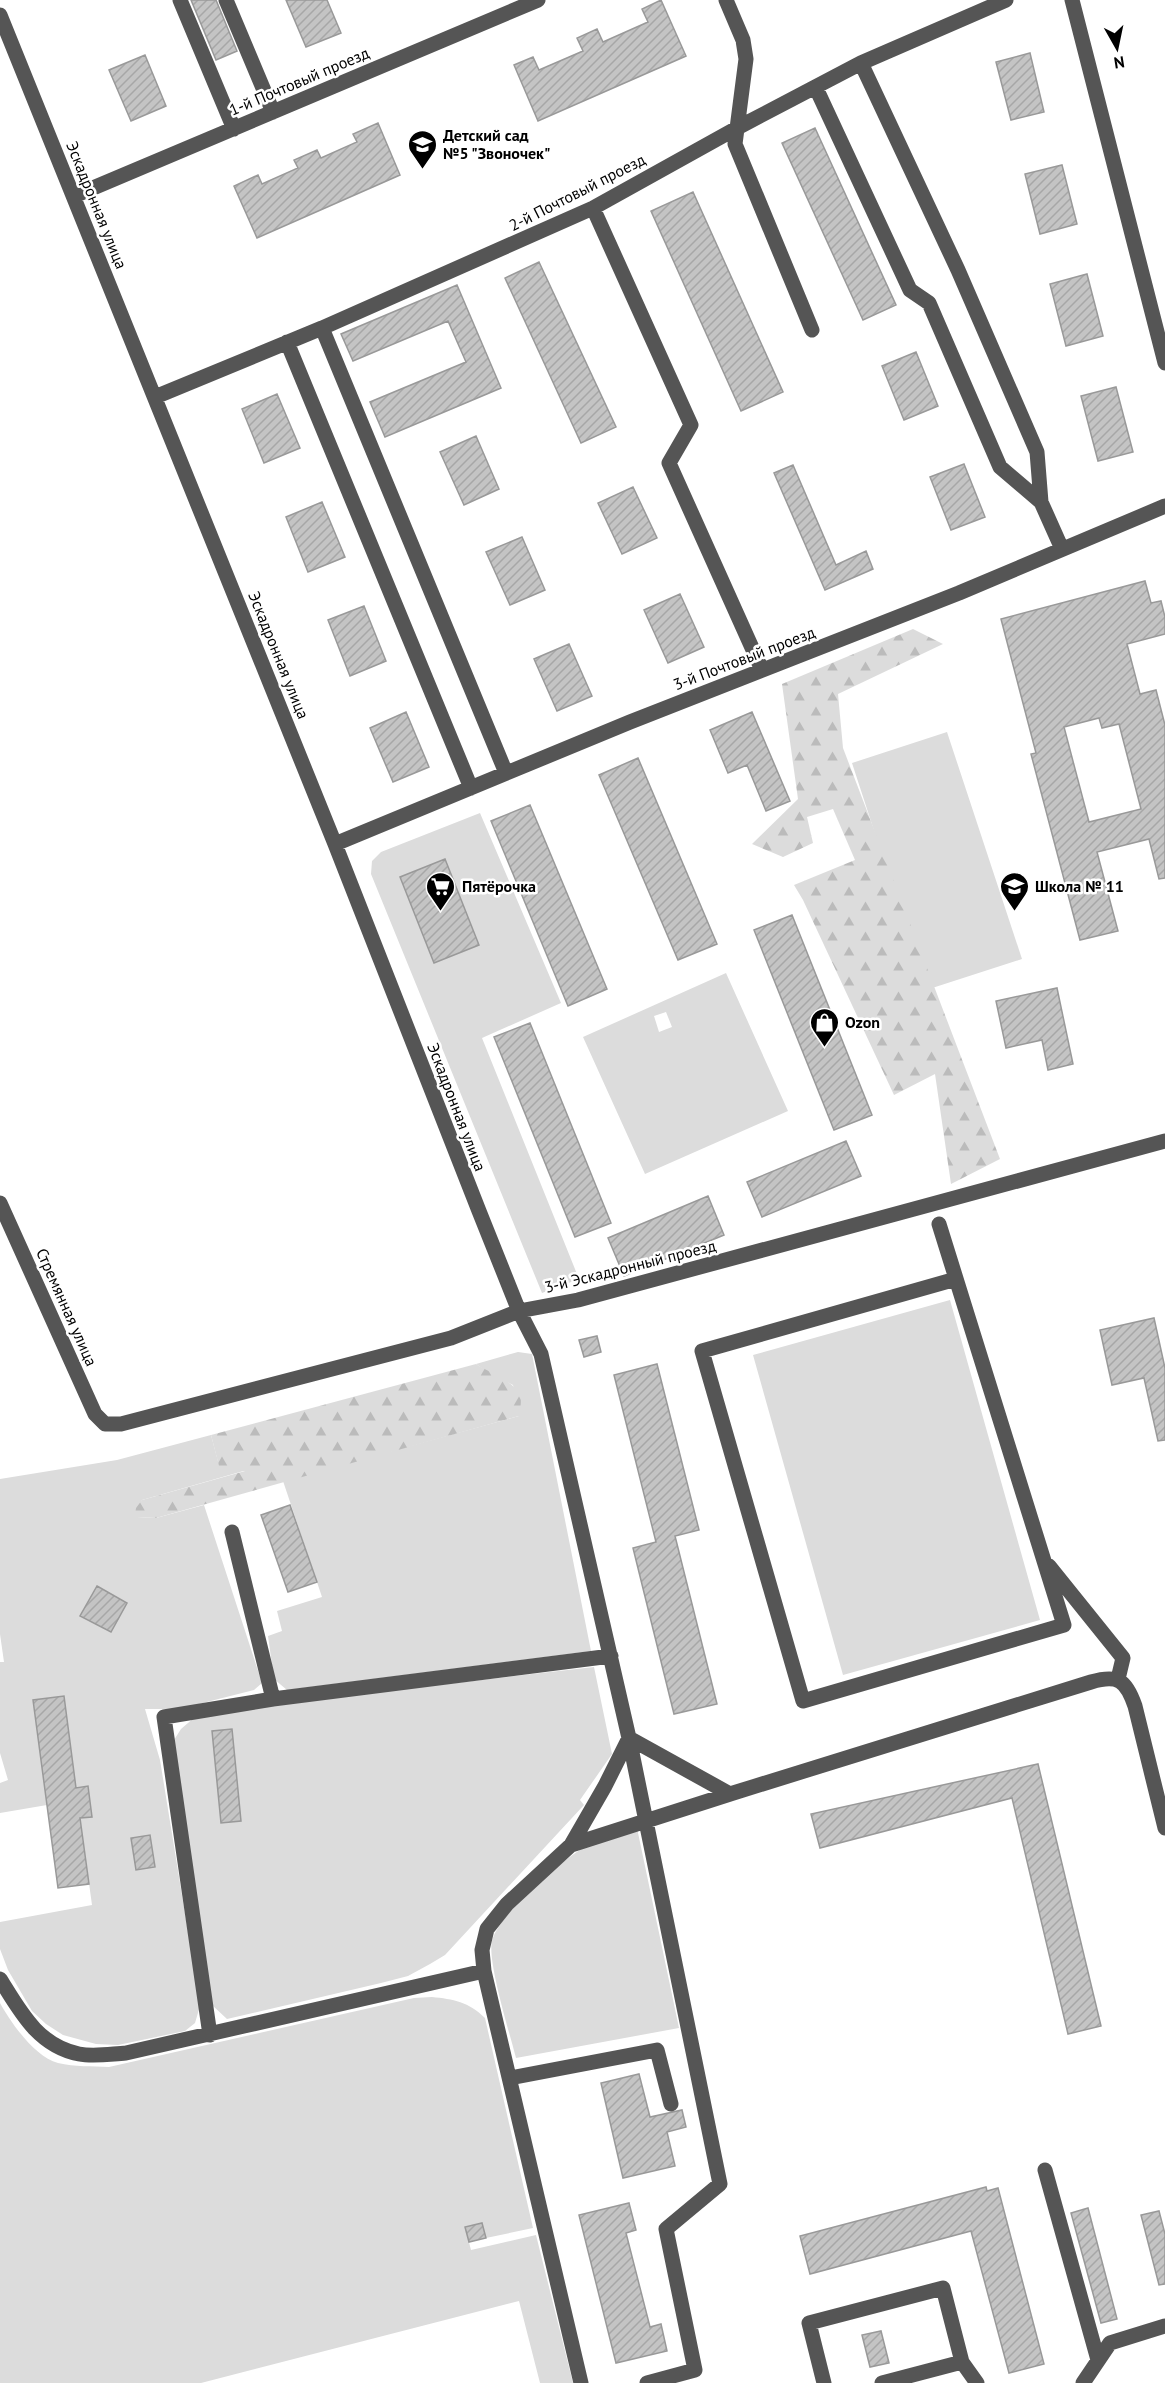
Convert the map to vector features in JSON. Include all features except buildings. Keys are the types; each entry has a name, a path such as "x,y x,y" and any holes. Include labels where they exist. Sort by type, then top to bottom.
{"street":[{"path":"180,0 234,129"},
{"path":"226,0 273,112"},
{"path":"726,0 743,40 746,59 735,144 812,330"},
{"name":"2-й Почтовый проезд","path":"155,397 322,328 593,208 737,128 861,63 1006,0"},
{"path":"1072,0 1165,363"},
{"name":"1-й Почтовый проезд","path":"74,196 531,1"},
{"name":"Эскадронная улица","path":"0,15 335,844 519,1311 541,1354 611,1656 720,2184 666,2229 695,2370 647,2383"},
{"path":"861,63 958,270 1037,452 1041,502 1062,549"},
{"path":"816,88 910,290 929,303 1000,467 1041,502"},
{"path":"593,208 691,425 669,463 762,670"},
{"path":"322,328 506,773"},
{"path":"288,342 471,788"},
{"name":"3-й Почтовый проезд","path":"335,844 762,670 959,593 1165,506"},
{"name":"3-й Эскадронный проезд","path":"105,1424 121,1424 452,1338 519,1311 578,1300 1165,1141"},
{"name":"Стремянная улица","path":"0,1203 95,1414 105,1424"},
{"path":"939,1224 1064,1625 803,1701 702,1351 956,1279"},
{"path":"232,1532 273,1699"},
{"path":"1044,1558 1123,1658 1118,1679"},
{"path":"210,2035 164,1717 273,1699 611,1656"},
{"path":"571,1845 1098,1680 1118,1679 1129,1688 1135,1706 1165,1828"},
{"path":"581,2383 484,1971 482,1950 487,1929 507,1904 571,1845 605,1786 628,1738 730,1794"},
{"path":"0,1979 26,2020 44,2039 78,2054 126,2053 484,1971"},
{"path":"510,2078 657,2050 671,2104"},
{"path":"1045,2170 1098,2360"},
{"path":"825,2383 809,2323 943,2288 963,2362 977,2383"},
{"path":"1083,2383 1110,2343 1165,2326"},
{"path":"882,2383 963,2362"}],"green space":[{"path":"913,629 943,644 838,694 843,748 1000,1159 951,1184 935,1074 894,1095 794,885 855,860 833,809 807,817 813,843 783,857 752,844 798,799 782,684"},
{"path":"947,732 1022,959 926,990 852,763"},
{"path":"480,813 561,1003 482,1038 579,1279 542,1293 371,874 372,861 381,852"},
{"path":"726,973 788,1111 645,1174 583,1037","holes":["666,1012 672,1027 659,1032 654,1016"]},
{"path":"950,1300 1040,1620 843,1675 753,1355"},
{"path":"518,1352 532,1354 591,1651 287,1690 274,1679 268,1636 282,1631 277,1611 322,1597 283,1481 519,1416 513,1385 476,1364"},
{"path":"476,1364 507,1381 517,1390 521,1400 519,1416 156,1518 135,1515 136,1508 142,1500 245,1471 219,1466 211,1435"},
{"path":"211,1435 219,1465 247,1470 142,1500 137,1517 156,1518 204,1505 262,1683 254,1690 179,1709 145,1709 160,1760 200,2006 195,2023 185,2031 118,2045 96,2044 63,2035 46,2024 32,2011 8,1970 0,1949 0,1922 92,1905 80,1818 92,1816 88,1786 76,1788 33,1700 47,1805 0,1813 0,1783 8,1780 0,1753 0,1662 4,1662 0,1634 0,1479 117,1460","holes":["97,1586 127,1603 111,1632 81,1616"]},
{"path":"594,1667 612,1754 580,1800 584,1805 445,1955 408,1976 227,2019 212,2005 174,1740 181,1729 195,1717 350,1695"},
{"path":"637,1828 679,2028 516,2058 493,1964 491,1951 496,1930 518,1903 561,1863 591,1844"},
{"path":"432,1997 460,2002 473,2008 485,2018 533,2228 486,2238 482,2223 465,2227 471,2250 536,2235 573,2383 540,2383 519,2301 201,2383 0,2383 0,2003 24,2038 49,2060 71,2065 109,2067 414,1998"}],"place":[{"name":"Детский сад №5 \"Звоночек\"","path":"422,170"},
{"name":"Пятёрочка","path":"441,912"},
{"name":"Школа № 11","path":"1014,912"},
{"name":"Ozon","path":"824,1048"}]}
